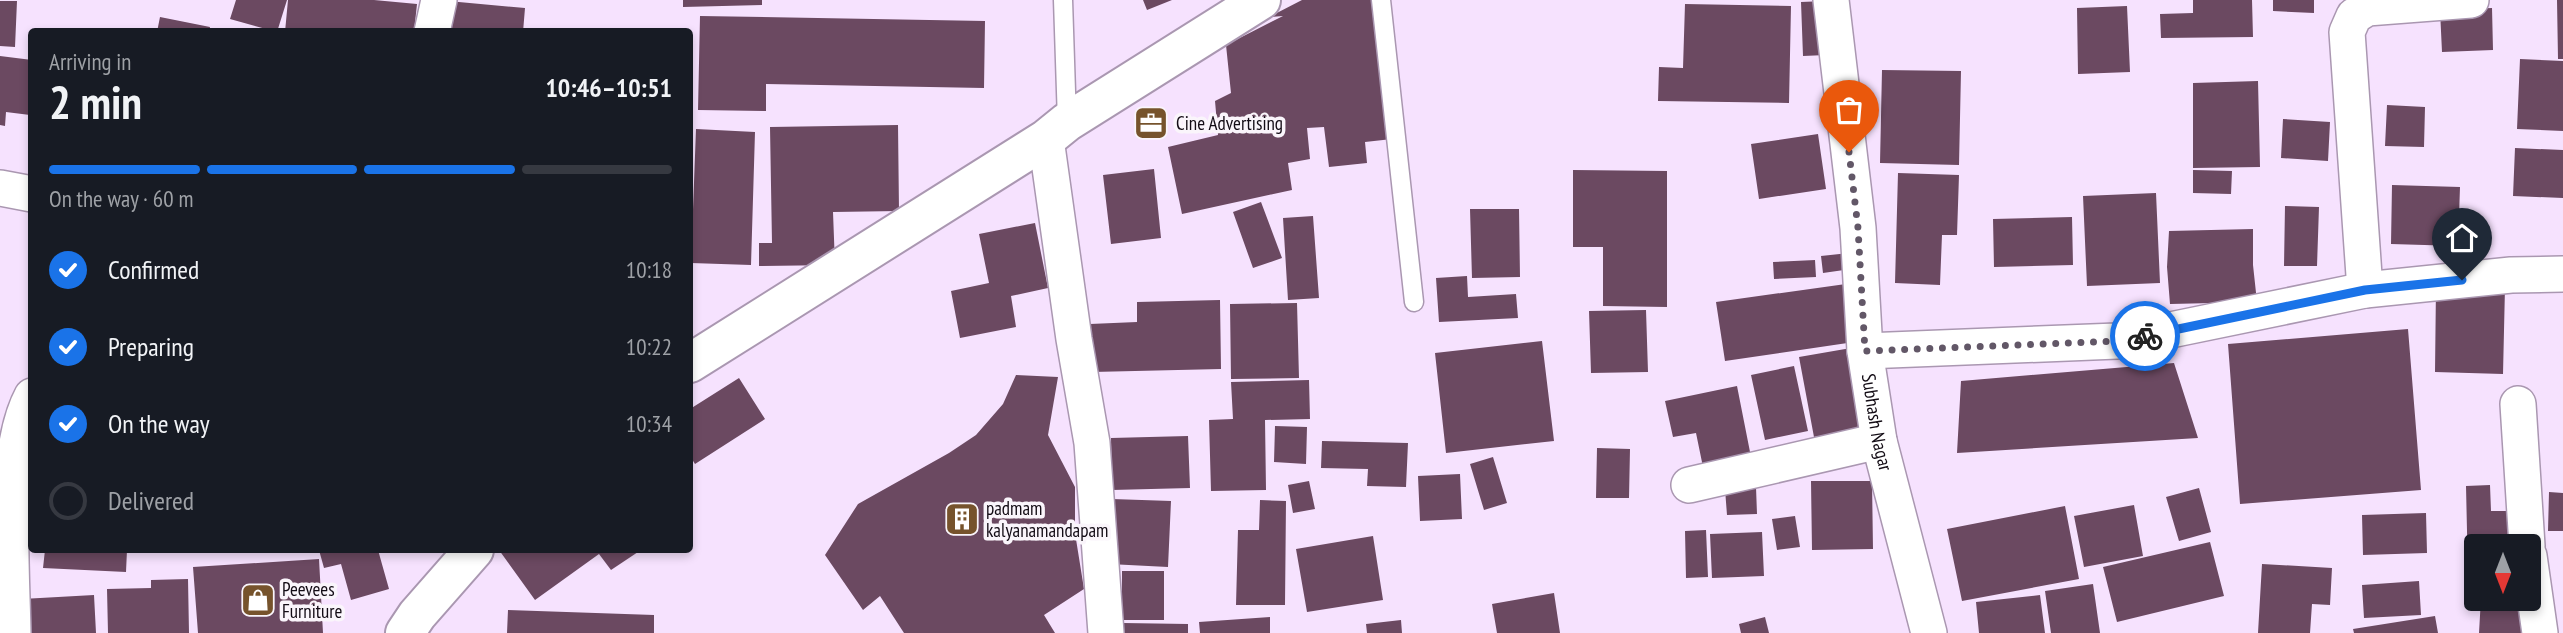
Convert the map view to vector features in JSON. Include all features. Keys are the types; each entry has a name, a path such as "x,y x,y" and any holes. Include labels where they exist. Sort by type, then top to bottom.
{"main road":[{"path":"693,361 1261,0"},
{"path":"405,633 417,615 471,553"}],"street":[{"path":"433,28 439,0"},
{"name":"Subhash Nagar","path":"1831,0 1858,228 1865,351 1879,441 1929,633"},
{"path":"2365,290 2347,32 2354,16 2367,8 2471,0"},
{"path":"1056,131 1072,326 1092,443 1106,633"},
{"path":"0,188 28,193"},
{"path":"1865,351 2117,341 2365,290 2511,275 2563,274"},
{"path":"2518,404 2526,534"},
{"path":"13,633 11,541 15,448 28,408"},
{"path":"1689,485 1879,441"},
{"path":"2537,611 2540,633"}],"lane":[{"path":"1056,131 1063,0"},
{"path":"1381,0 1415,302"}],"building":[{"path":"236,0 287,0 278,28 263,28 230,19"},
{"path":"288,0 374,0 417,4 414,28 285,28"},
{"path":"683,0 762,0 762,5 683,7"},
{"path":"1143,0 1172,0 1147,10"},
{"path":"1302,0 1376,0 1392,139 1365,142 1367,163 1329,167 1324,127 1307,128 1310,159 1288,163 1292,190 1182,214 1168,147 1218,135 1215,101 1231,93 1226,45 1283,16 1269,17"},
{"path":"2193,0 2252,0 2253,37 2161,38 2160,14 2193,13"},
{"path":"2273,0 2314,0 2314,13 2273,11"},
{"path":"2557,0 2563,0 2563,59 2558,59"},
{"path":"0,1 17,1 15,47 0,46"},
{"path":"448,1 525,8 523,28 445,28"},
{"path":"1825,1 1826,55 1803,56 1801,2"},
{"path":"1685,4 1791,6 1789,103 1658,101 1659,67 1683,68"},
{"path":"2127,6 2130,72 2078,74 2077,8"},
{"path":"2492,8 2493,50 2442,52 2440,10"},
{"path":"700,16 985,21 984,88 766,84 766,111 698,110"},
{"path":"160,17 210,27 210,28 158,28"},
{"path":"0,56 28,60 28,115 6,112 5,126 0,125"},
{"path":"2520,59 2563,61 2563,131 2517,129"},
{"path":"1882,70 1961,71 1959,165 1880,163"},
{"path":"2258,81 2260,167 2193,168 2193,83"},
{"path":"2387,105 2425,107 2424,147 2385,146"},
{"path":"2283,119 2330,122 2328,161 2281,158"},
{"path":"898,125 899,211 833,212 835,265 759,266 759,243 772,243 770,127"},
{"path":"696,129 755,132 751,265 693,263"},
{"path":"1818,134 1826,189 1759,199 1751,144"},
{"path":"2515,148 2563,150 2563,198 2513,196"},
{"path":"1154,169 1161,238 1111,244 1103,175"},
{"path":"1573,170 1667,171 1667,307 1603,306 1603,247 1573,247"},
{"path":"2193,170 2232,171 2231,194 2193,193"},
{"path":"1898,173 1959,175 1957,235 1942,235 1940,285 1895,283"},
{"path":"2392,185 2460,187 2458,246 2391,244"},
{"path":"2156,193 2160,283 2087,286 2083,196"},
{"path":"1261,202 1282,258 1253,268 1233,212"},
{"path":"2285,206 2319,207 2317,266 2284,266"},
{"path":"1470,209 1519,209 1520,277 1472,278"},
{"path":"1313,216 1319,298 1288,300 1283,218"},
{"path":"2072,217 2073,265 1994,267 1993,219"},
{"path":"1035,223 1048,288 1011,296 1016,327 960,338 951,291 989,283 979,234"},
{"path":"2253,229 2257,302 2170,304 2167,267 2169,231"},
{"path":"1849,253 1851,269 1823,273 1821,256"},
{"path":"1815,260 1816,277 1774,279 1773,262"},
{"path":"1467,276 1468,297 1516,294 1518,318 1439,322 1436,278"},
{"path":"1853,283 1861,341 1725,361 1716,302"},
{"path":"2436,286 2505,287 2503,374 2435,372"},
{"path":"1220,300 1221,369 1092,372 1090,324 1137,322 1137,302"},
{"path":"1297,303 1299,378 1231,379 1230,304"},
{"path":"1646,310 1648,372 1591,373 1589,311"},
{"path":"2408,329 2421,490 2240,504 2228,344"},
{"path":"1542,341 1554,441 1446,453 1435,353"},
{"path":"1851,348 1866,428 1814,437 1799,357"},
{"path":"2174,363 2198,438 1957,453 1961,381"},
{"path":"1794,366 1808,431 1765,440 1751,375"},
{"name":"padmam kalyanamandapam","path":"1016,375 1058,377 1048,435 1075,487 1075,533 1084,589 1044,615 1055,633 904,633 880,596 863,610 825,555 858,504 976,435 1003,404"},
{"path":"739,378 765,419 695,464 693,407"},
{"path":"1309,380 1310,419 1265,420 1266,490 1211,491 1209,420 1233,419 1231,382"},
{"path":"1737,386 1751,457 1703,467 1696,433 1673,437 1665,401"},
{"path":"1275,426 1307,427 1306,464 1274,462"},
{"path":"1188,436 1190,488 1112,490 1111,438"},
{"path":"1322,441 1408,443 1406,487 1367,486 1368,469 1321,468"},
{"path":"1597,448 1630,449 1629,498 1596,498"},
{"path":"1493,457 1507,503 1484,510 1470,464"},
{"path":"1460,474 1462,519 1420,521 1418,476"},
{"path":"1309,481 1315,509 1293,513 1288,485"},
{"path":"1811,481 1872,481 1873,549 1812,550"},
{"path":"2490,485 2491,511 2518,511 2519,534 2467,534 2466,486"},
{"path":"1756,487 1757,514 1727,515 1725,489"},
{"path":"2199,488 2211,532 2179,541 2166,497"},
{"path":"2549,492 2563,493 2563,531 2548,531"},
{"path":"1112,499 1171,501 1168,567 1109,564"},
{"path":"1260,500 1286,501 1285,605 1236,605 1238,530 1259,530"},
{"path":"2134,505 2143,556 2084,567 2074,516"},
{"path":"2065,506 2079,579 1962,601 1947,529"},
{"path":"2426,513 2427,553 2363,555 2362,515"},
{"path":"1795,516 1800,547 1777,550 1772,519"},
{"path":"1706,530 1708,577 1686,578 1685,531"},
{"path":"1762,532 1764,576 1712,578 1710,534"},
{"path":"1373,536 1383,600 1307,612 1296,549"},
{"path":"2210,542 2224,596 2117,622 2103,567"},
{"path":"45,553 127,553 126,572 43,568"},
{"path":"320,553 379,553 389,589 351,600 341,564 324,568"},
{"path":"501,553 636,553 611,570 599,554 535,600"},
{"name":"Peevees Furniture","path":"319,559 323,633 198,633 193,567"},
{"path":"2262,564 2332,568 2330,605 2312,604 2310,633 2258,633"},
{"path":"1122,571 1164,571 1164,620 1122,620"},
{"path":"188,579 189,633 108,633 107,589 151,588 151,580"},
{"path":"2419,581 2421,615 2364,618 2362,585"},
{"path":"2093,584 2100,633 2051,633 2045,591"},
{"path":"1554,593 1560,633 1497,633 1492,604"},
{"path":"94,595 96,633 24,633 22,599"},
{"path":"2040,595 2045,633 1979,633 1976,602"},
{"path":"508,610 654,615 654,633 507,633"},
{"path":"2480,611 2528,611 2527,633 2479,633"},
{"path":"2435,616 2438,633 2354,633 2353,629"},
{"path":"1270,617 1270,633 1200,633 1199,622"},
{"path":"1765,617 1769,633 1741,633 1739,624"},
{"path":"1401,620 1402,633 1367,633 1366,624"},
{"path":"1123,623 1188,624 1188,633 1123,633"}],"way so far":[{"path":"1849,152 1858,228 1865,351 2117,341 2145,336"}],"place":[{"name":"Cine Advertising","path":"1151,123"},
{"name":"padmam kalyanamandapam","path":"962,519"},
{"name":"Peevees Furniture","path":"258,600"}],"route":[{"path":"2145,336 2365,290 2462,280"}]}
